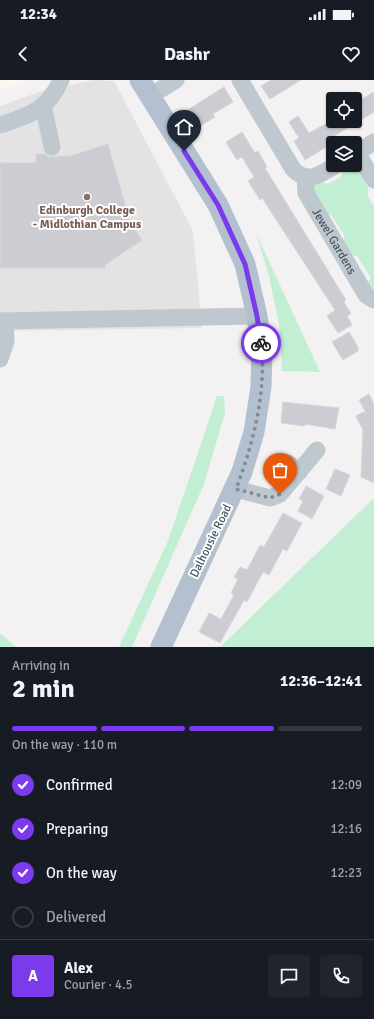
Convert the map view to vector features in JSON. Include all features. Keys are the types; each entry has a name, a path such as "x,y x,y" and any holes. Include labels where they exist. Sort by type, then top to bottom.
{"main road":[{"name":"Dalhousie Road","path":"145,88 218,205 245,264 257,316 262,351 262,387 254,432 236,489 161,647"}],"street":[{"path":"0,125 30,115 43,105 58,87 61,80"},
{"path":"145,88 176,80"},
{"path":"240,80 293,169 299,175 305,177 314,177 326,170"},
{"path":"43,105 52,147"},
{"path":"362,149 374,142"},
{"path":"362,162 374,180"},
{"name":"Jewel Gardens","path":"305,177 306,193 366,295 374,300"},
{"path":"0,359 6,341 3,321 257,316"},
{"path":"236,489 270,498 280,494 293,467 317,450"}],"shaded area":[{"path":"0,80 27,80 0,90"},
{"name":"Edinburgh College - Midlothian Campus","path":"94,80 114,81 193,231 202,328 0,331 0,106 45,90"}],"green space":[{"path":"342,172 359,172 368,187 368,197 374,206 374,291 368,282 371,278 357,256 350,255 343,243 344,235 331,215 325,214 311,192 312,185 319,181 327,184 341,177"},
{"path":"256,233 320,372 282,371 279,325 269,276"},
{"path":"217,396 224,396 225,413 204,484 132,647 119,647 168,541"},
{"path":"374,498 374,647 220,647"},
{"path":"0,633 16,647 0,647"}],"building":[{"path":"271,80 301,80 270,99 261,86"},
{"path":"224,87 233,102 213,114 215,117 197,128 186,111"},
{"path":"374,92 374,112 362,119 362,99"},
{"path":"298,116 309,133 326,124 326,128 347,128 334,136 326,136 326,147 305,160 294,141 299,138 289,122"},
{"path":"242,132 255,153 258,151 267,167 265,168 346,300 344,302 351,314 347,316 352,325 338,333 327,316 335,310 262,198 260,200 248,181 254,177 242,157 237,160 226,142"},
{"path":"108,144 130,222 142,240 105,265 105,268 0,268 0,163 36,163 36,154 45,154 49,157 70,156"},
{"path":"349,332 358,347 358,351 343,360 332,342"},
{"path":"369,394 374,404 374,483 361,477 363,430 356,416 363,412 366,413 359,400"},
{"path":"283,402 339,408 335,429 305,424 305,426 281,423"},
{"path":"335,469 350,475 341,496 326,489"},
{"path":"306,486 324,496 312,519 298,511 303,501 299,499"},
{"path":"283,513 302,523 287,551 283,549 269,575 263,572 247,602 244,600 220,643 199,632 209,613 221,619 234,595 231,593 238,579 234,577 240,567 247,570 260,545 264,547"}],"way so far":[{"path":"261,343 262,387 254,432 236,489 270,498 280,494"}],"place":[{"name":"Edinburgh College - Midlothian Campus","path":"87,197"}],"route":[{"path":"184,151 218,205 245,264 257,316 261,343"}]}
